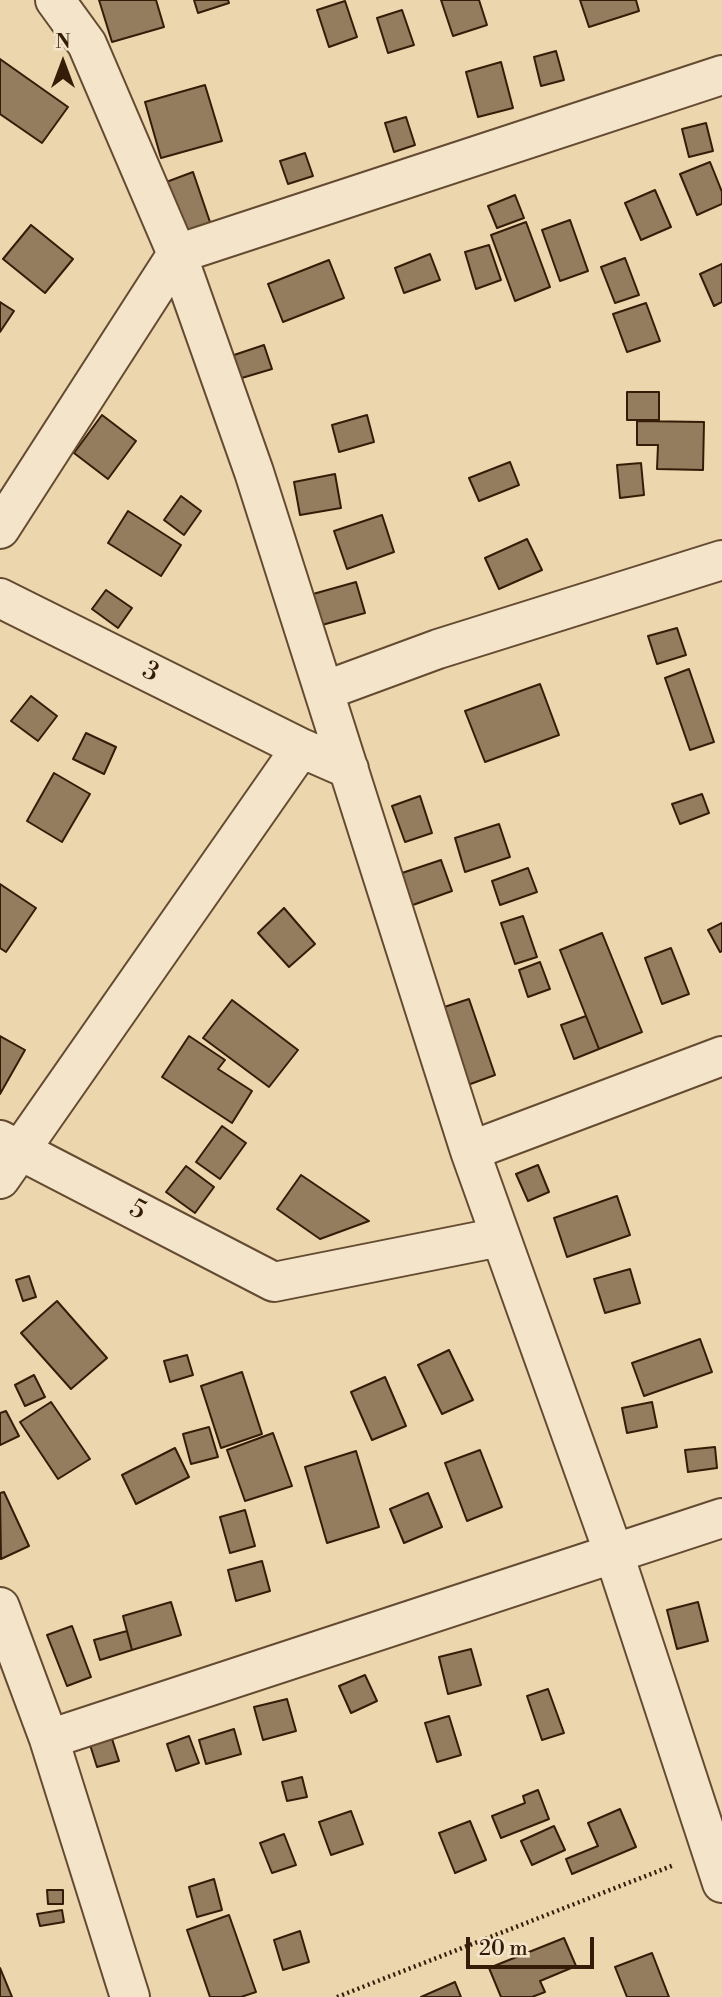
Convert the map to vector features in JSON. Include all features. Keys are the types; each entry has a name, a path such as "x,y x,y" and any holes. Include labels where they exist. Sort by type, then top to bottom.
{"street":[{"path":"55,0 87,44 177,254 254,472 470,1151 613,1551 717,1867"},
{"path":"0,529 177,254 722,75"},
{"path":"324,691 438,649 722,560"},
{"name":"3","path":"0,598 300,748 349,769"},
{"path":"6,1156 300,748"},
{"path":"470,1151 722,1056"},
{"name":"5","path":"6,1156 274,1282 500,1237"},
{"path":"50,1739 613,1551 722,1518"},
{"path":"0,1607 50,1739 130,1997"}],"path":[{"path":"337,1997 717,1867"}],"building":[{"path":"99,0 156,0 164,27 112,42"},
{"path":"194,0 228,0 229,3 198,13"},
{"path":"441,0 479,0 487,25 453,36"},
{"path":"580,0 636,0 639,11 589,27"},
{"path":"345,1 357,37 329,47 317,10"},
{"path":"402,10 414,45 388,53 377,18"},
{"path":"556,51 564,80 541,86 534,57"},
{"path":"0,59 68,107 42,143 0,114"},
{"path":"501,62 513,108 478,117 466,72"},
{"path":"205,85 222,141 161,158 145,102"},
{"path":"406,117 415,145 394,152 385,123"},
{"path":"706,123 713,151 689,157 682,129"},
{"path":"305,153 313,176 288,184 280,161"},
{"path":"710,162 722,192 722,204 697,215 680,174"},
{"path":"193,172 211,225 179,235 161,184"},
{"path":"655,190 671,227 641,240 625,203"},
{"path":"515,195 524,218 497,228 488,206"},
{"path":"570,220 588,271 560,281 542,230"},
{"path":"526,222 550,287 515,301 491,235"},
{"path":"31,225 73,259 45,293 3,259"},
{"path":"489,245 501,280 476,289 465,252"},
{"path":"430,254 440,280 404,293 395,268"},
{"path":"625,258 639,295 615,303 601,267"},
{"path":"329,260 344,298 283,322 268,284"},
{"path":"722,264 722,302 714,306 700,274"},
{"path":"0,302 14,311 0,332"},
{"path":"646,303 660,341 627,352 613,314"},
{"path":"264,345 272,369 235,380 228,357"},
{"path":"627,392 659,392 659,420 627,420"},
{"path":"102,415 136,441 108,479 74,453"},
{"path":"367,415 374,442 339,452 332,425"},
{"path":"637,421 704,422 703,470 657,469 658,445 637,445"},
{"path":"510,462 519,485 479,501 469,478"},
{"path":"641,463 644,495 620,498 617,465"},
{"path":"335,474 341,508 300,515 294,482"},
{"path":"181,496 201,511 184,535 164,520"},
{"path":"128,511 181,545 161,576 108,543"},
{"path":"382,515 394,552 347,569 334,531"},
{"path":"527,539 542,570 499,589 485,558"},
{"path":"356,582 365,613 322,625 313,594"},
{"path":"106,590 132,608 118,628 92,609"},
{"path":"677,628 686,655 657,664 648,636"},
{"path":"689,669 714,742 690,750 665,678"},
{"path":"540,684 559,735 485,762 465,711"},
{"path":"31,696 57,716 38,741 11,721"},
{"path":"86,733 116,747 104,774 73,759"},
{"path":"54,773 90,794 62,842 27,821"},
{"path":"702,794 709,813 680,824 672,804"},
{"path":"420,796 432,833 405,842 392,806"},
{"path":"499,824 510,857 465,872 455,838"},
{"path":"441,860 452,891 410,906 399,874"},
{"path":"528,868 537,892 500,905 492,881"},
{"path":"0,884 36,908 6,952 0,948"},
{"path":"284,908 315,944 289,967 258,933"},
{"path":"523,916 537,957 515,964 501,923"},
{"path":"722,923 722,951 720,952 708,930"},
{"path":"602,933 642,1032 599,1049 560,950"},
{"path":"671,948 689,994 662,1004 645,958"},
{"path":"540,962 550,989 528,997 519,970"},
{"path":"469,999 495,1075 465,1086 438,1009"},
{"path":"232,1000 298,1050 269,1087 203,1038"},
{"path":"586,1016 599,1049 574,1059 561,1025"},
{"path":"0,1036 25,1050 0,1094"},
{"path":"189,1036 225,1060 218,1069 252,1091 232,1123 162,1077"},
{"path":"222,1126 246,1143 220,1179 196,1162"},
{"path":"538,1165 549,1192 528,1201 516,1174"},
{"path":"186,1166 214,1187 195,1213 166,1192"},
{"path":"301,1175 369,1221 320,1239 277,1209"},
{"path":"617,1196 630,1235 567,1257 554,1218"},
{"path":"630,1269 640,1303 605,1313 594,1279"},
{"path":"29,1276 36,1297 23,1301 16,1280"},
{"path":"57,1301 107,1358 71,1389 21,1333"},
{"path":"700,1339 712,1372 644,1396 632,1363"},
{"path":"449,1350 473,1400 442,1414 418,1365"},
{"path":"187,1355 193,1375 170,1382 164,1361"},
{"path":"242,1372 262,1434 221,1448 201,1386"},
{"path":"34,1375 45,1397 25,1406 15,1385"},
{"path":"385,1377 406,1426 372,1440 351,1392"},
{"path":"51,1402 90,1459 58,1479 20,1422"},
{"path":"652,1402 657,1427 627,1433 622,1408"},
{"path":"6,1411 19,1436 0,1445 0,1413"},
{"path":"209,1427 218,1457 191,1464 183,1434"},
{"path":"273,1433 292,1486 245,1501 227,1450"},
{"path":"715,1447 717,1468 688,1472 685,1450"},
{"path":"175,1448 189,1477 136,1504 122,1475"},
{"path":"480,1450 502,1507 467,1521 445,1463"},
{"path":"356,1451 379,1527 327,1543 305,1467"},
{"path":"4,1492 29,1546 1,1559 0,1493"},
{"path":"428,1493 442,1527 404,1543 390,1509"},
{"path":"245,1510 255,1546 230,1553 220,1517"},
{"path":"262,1561 270,1591 236,1601 228,1570"},
{"path":"171,1602 181,1635 132,1650 123,1616"},
{"path":"698,1602 708,1641 677,1649 667,1610"},
{"path":"72,1626 91,1677 67,1686 47,1635"},
{"path":"127,1631 132,1650 100,1660 94,1640"},
{"path":"471,1649 481,1685 448,1694 439,1657"},
{"path":"365,1675 377,1701 351,1713 339,1686"},
{"path":"548,1689 564,1733 542,1740 527,1696"},
{"path":"287,1699 296,1731 263,1740 254,1707"},
{"path":"449,1716 461,1755 437,1762 425,1723"},
{"path":"108,1726 119,1761 97,1767 86,1732"},
{"path":"234,1729 241,1754 206,1764 199,1740"},
{"path":"189,1736 199,1763 176,1771 167,1744"},
{"path":"302,1777 307,1797 287,1801 282,1782"},
{"path":"538,1790 549,1819 501,1838 492,1816 525,1803 523,1796"},
{"path":"620,1809 636,1847 572,1874 566,1859 598,1846 588,1823"},
{"path":"351,1811 363,1844 331,1855 319,1822"},
{"path":"470,1821 486,1860 455,1873 439,1833"},
{"path":"554,1826 565,1850 532,1865 521,1841"},
{"path":"284,1834 296,1865 272,1873 260,1843"},
{"path":"214,1879 222,1910 197,1917 189,1887"},
{"path":"47,1890 63,1890 63,1904 48,1904"},
{"path":"62,1910 64,1922 40,1926 37,1914"},
{"path":"229,1915 256,1992 241,1997 210,1997 187,1930"},
{"path":"300,1931 309,1962 283,1970 274,1940"},
{"path":"564,1938 576,1966 540,1981 545,1992 532,1997 501,1997 489,1968"},
{"path":"652,1953 669,1997 627,1997 615,1967"},
{"path":"0,1968 12,1997 0,1997"},
{"path":"455,1982 461,1997 421,1997"}]}
